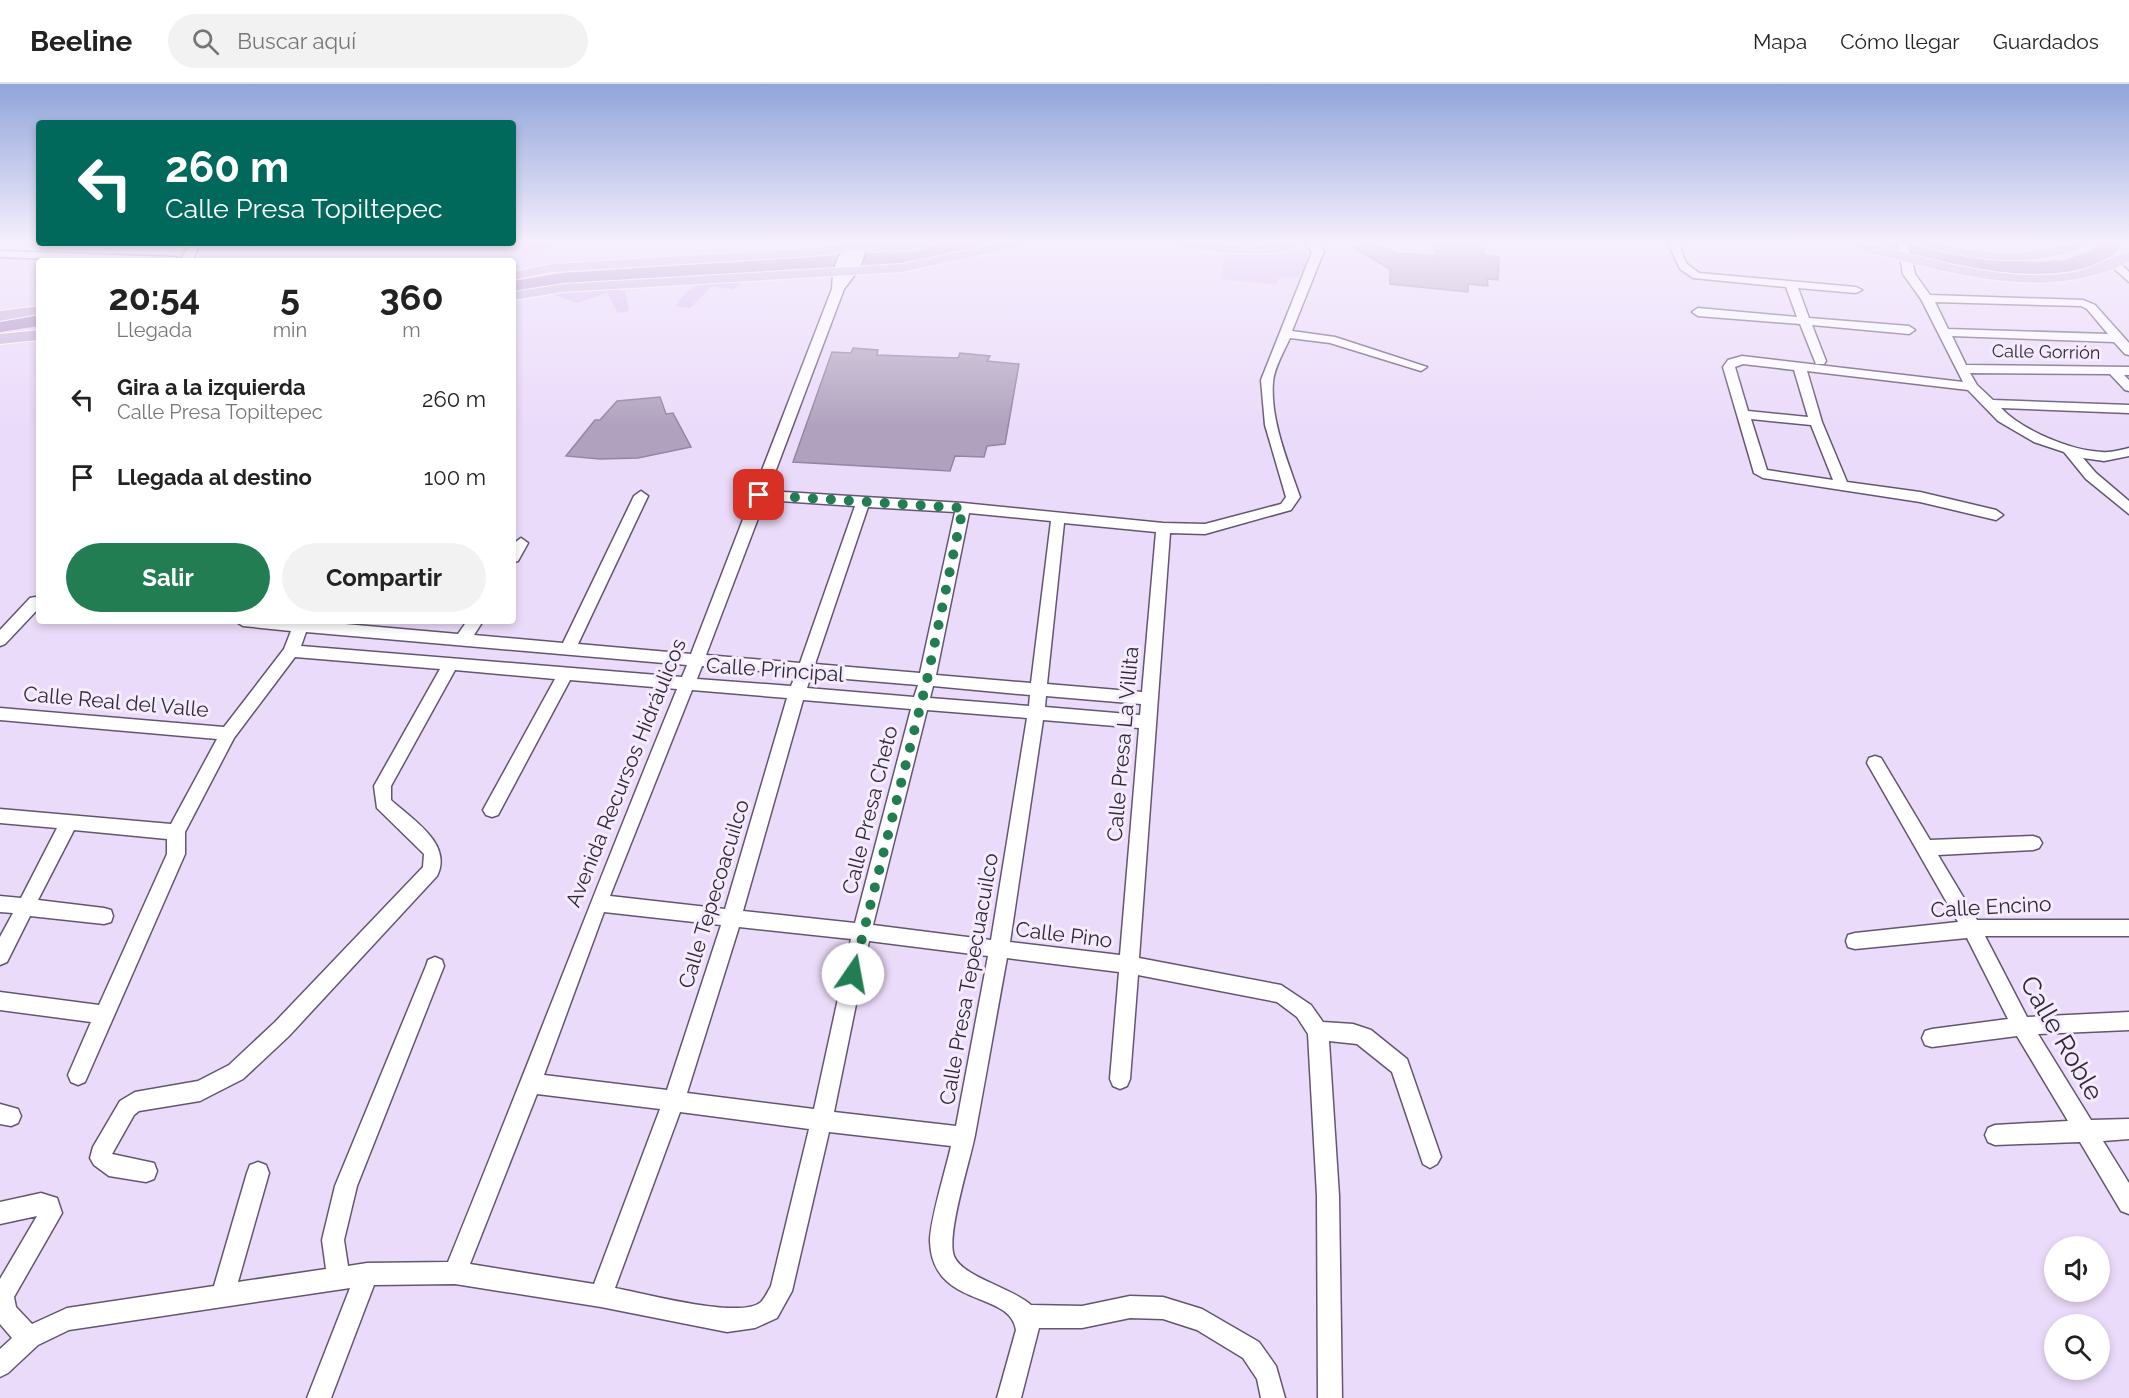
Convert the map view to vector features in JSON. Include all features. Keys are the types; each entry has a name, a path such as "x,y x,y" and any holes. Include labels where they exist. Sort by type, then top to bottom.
{"main road":[{"path":"0,316 36,310"},
{"path":"0,339 36,335"}],"street":[{"name":"Avenida Recursos Hidráulicos","path":"455,1273 531,1083 598,903 697,659 832,304"},
{"path":"759,495 963,508 1163,528 1205,529 1286,507 1293,497 1282,465 1267,396 1267,380 1298,304"},
{"path":"1799,304 1820,361"},
{"path":"1930,304 1972,387 1988,404 2021,430 2070,451 2104,457 2129,452"},
{"path":"2086,304 2091,307 2129,351"},
{"path":"1698,312 1909,330"},
{"path":"1943,332 2116,338"},
{"path":"1287,334 1331,340 1421,367"},
{"path":"1739,354 1901,369"},
{"path":"1972,387 1742,360 1732,363 1729,367 1759,470 1763,474 1920,497 1996,515"},
{"path":"1799,367 1816,422 1842,486"},
{"name":"Calle Gorrión","path":"1962,369 2129,371"},
{"path":"2114,371 2129,387"},
{"path":"1988,404 2129,409"},
{"path":"1743,414 1816,422"},
{"path":"2070,451 2091,476 2129,508"},
{"path":"568,648 641,496"},
{"name":"Calle Tepecoacuilco","path":"602,1296 674,1100 732,918 797,693 863,502"},
{"name":"Calle Presa Cheto","path":"602,1296 727,1321 755,1317 769,1310 781,1291 822,1123 862,932 927,680 963,508"},
{"name":"Calle Presa Tepecuacuilco","path":"1026,1316 1012,1303 955,1276 944,1261 941,1239 964,1137 999,950 1036,713 1058,518"},
{"name":"Calle Presa La Villita","path":"1120,1078 1163,528"},
{"path":"516,552 521,543"},
{"path":"0,640 36,604"},
{"path":"78,1075 176,854 176,832 228,734 291,651 301,624"},
{"name":"Calle Principal","path":"322,624 363,626 464,639 1149,699"},
{"path":"464,639 472,624"},
{"path":"341,655 363,626"},
{"name":"Calle Principal","path":"291,651 1147,722"},
{"path":"146,1171 109,1165 101,1158 103,1147 127,1108 142,1099 200,1091 236,1072 282,1029 431,872 434,860 432,850 383,803 381,795 382,786 451,664"},
{"path":"492,810 565,674"},
{"name":"Calle Real del Valle","path":"0,714 228,734"},
{"name":"Calle Roble","path":"1875,763 1972,928 2022,1026 2129,1203"},
{"path":"0,816 176,832"},
{"path":"0,956 69,823"},
{"path":"1925,848 2034,843"},
{"name":"Calle Pino","path":"598,903 862,932 1129,965 1281,994 1304,1011 1318,1031"},
{"path":"0,904 104,916"},
{"name":"Calle Encino","path":"1855,941 1972,928 2129,928"},
{"path":"338,1278 333,1240 346,1186 435,966"},
{"path":"0,1001 104,1015"},
{"path":"1932,1038 2022,1026 2129,1021"},
{"path":"1329,1398 1328,1196 1318,1031 1353,1033 1364,1037 1400,1066 1430,1157"},
{"path":"531,1083 674,1100 822,1123 964,1137"},
{"path":"1995,1135 2129,1130"},
{"path":"223,1295 258,1173"},
{"path":"0,1213 41,1204 49,1206 51,1213 3,1295 2,1309 9,1321 30,1336"},
{"path":"0,1365 30,1336 67,1319 367,1274 455,1273 602,1296"},
{"path":"319,1398 367,1274"},
{"path":"1012,1395 1028,1330 1026,1316 1082,1317 1130,1307 1163,1308 1202,1320 1251,1350 1268,1374 1273,1398"}],"shaded area":[{"path":"613,304 628,304 629,311 618,313"},
{"path":"677,304 694,304 690,308 676,306"}],"building":[{"path":"853,348 878,350 877,355 958,358 960,353 990,356 987,361 1019,364 1005,444 987,446 984,457 955,456 950,471 793,462 832,352 851,353"},
{"path":"660,397 666,414 673,413 691,447 638,458 600,459 566,456 595,420 600,420 617,401"}],"waterway":[{"path":"0,326 36,320"}],"route":[{"path":"759,495 963,508 927,680 853,974"}]}
